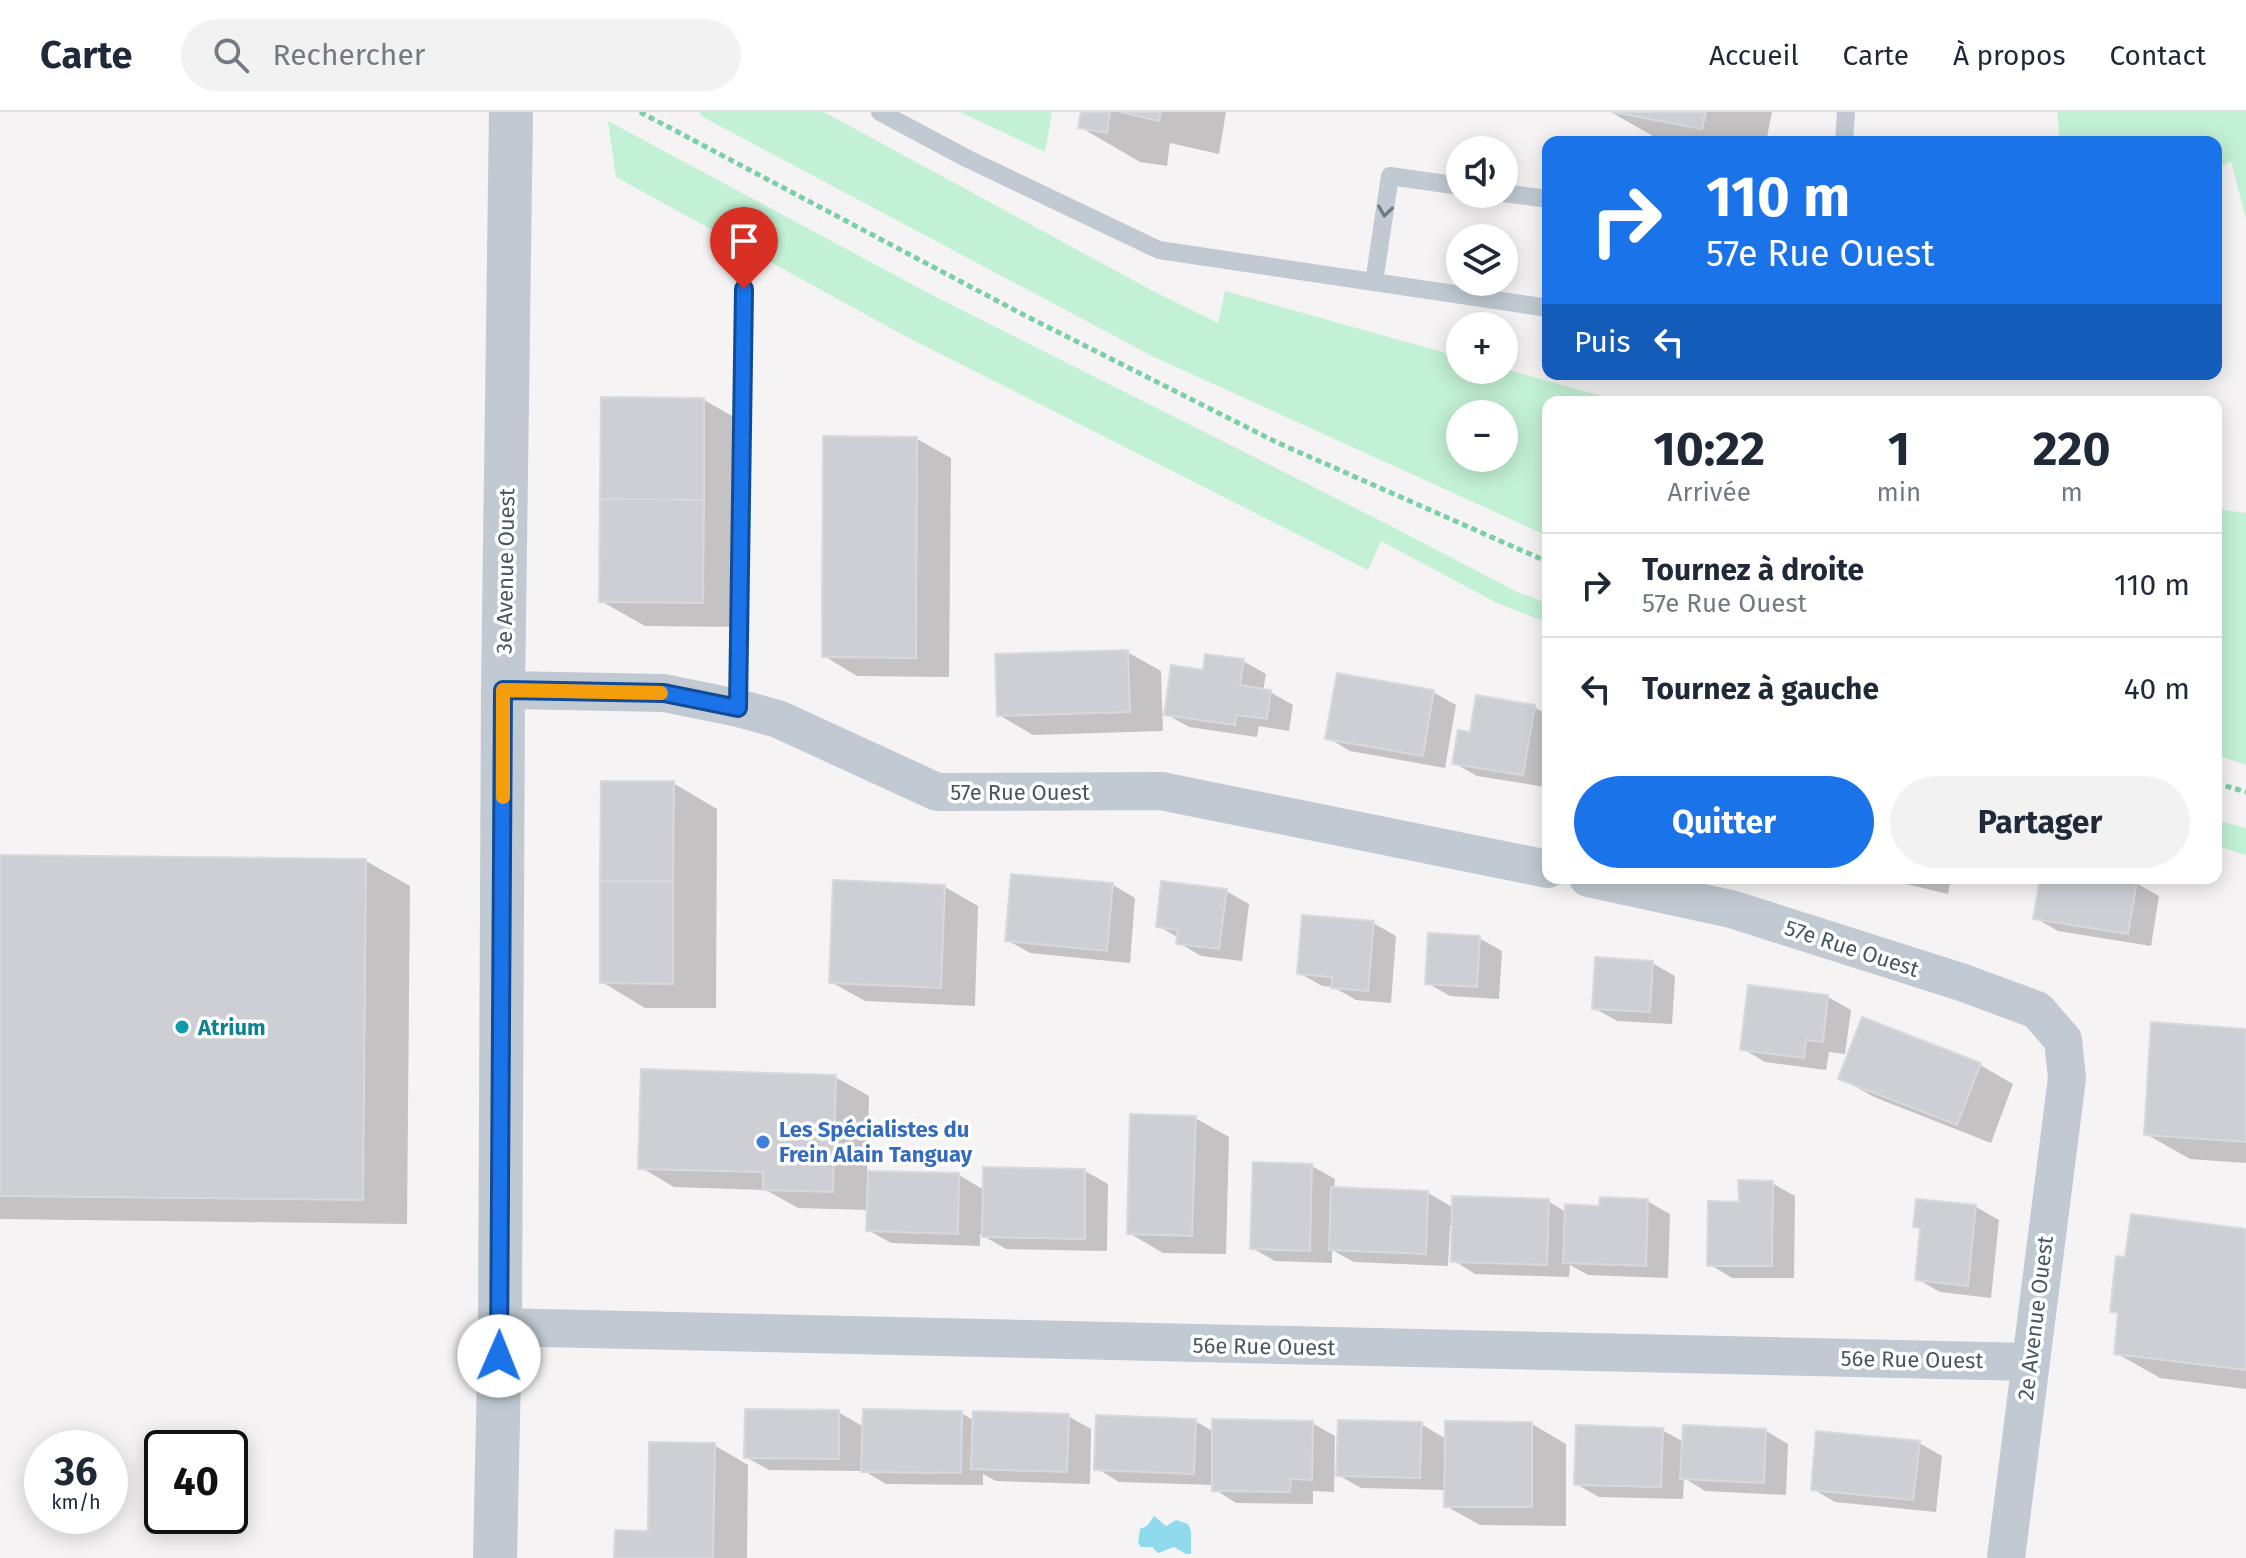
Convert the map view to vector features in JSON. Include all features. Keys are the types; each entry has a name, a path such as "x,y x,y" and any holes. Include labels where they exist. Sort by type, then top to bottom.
{"street":[{"name":"3e Avenue Ouest","path":"495,1558 500,1327 503,690 511,112"},
{"name":"57e Rue Ouest","path":"503,690 664,693 738,708 778,719 937,792 1161,791 1542,868"},
{"name":"57e Rue Ouest","path":"1616,884 1731,909 1961,982 2037,1010 2063,1040 2067,1078"},
{"name":"2e Avenue Ouest","path":"2006,1558 2067,1078"},
{"name":"56e Rue Ouest","path":"500,1327 2029,1362"}],"lane":[{"path":"880,112 968,159 1159,250 1542,307"},
{"path":"1844,136 1846,112"},
{"path":"1374,282 1390,176 1446,184"},
{"path":"1518,195 1542,198"},
{"path":"738,708 744,289"}],"path":[{"path":"640,112 1024,315 1276,442 1542,559"},
{"path":"2222,785 2246,792"}],"green space":[{"path":"700,112 824,112 1151,290 1218,323 1225,291 1446,353 1446,384 1518,384 1518,373 1602,396 1542,396 1542,533 1154,357 701,116"},
{"path":"960,112 1052,112 1045,152"},
{"path":"2057,112 2246,112 2246,219 2231,161 2222,166 2222,136 2059,136"},
{"path":"608,121 930,294 1517,592 1542,601 1542,621 1497,603 1381,541 1368,570 905,336 616,177"},
{"path":"2222,510 2246,513 2246,765 2222,757"},
{"path":"2222,822 2246,828 2246,855 2222,848"}],"water":[{"path":"1154,1516 1166,1526 1176,1520 1188,1524 1191,1554 1174,1547 1158,1553 1152,1547 1141,1547 1138,1543 1140,1529 1147,1526"}],"building":[{"path":"1081,112 1110,112 1107,133 1078,128"},
{"path":"1120,112 1161,112 1159,121"},
{"path":"1612,112 1706,112 1702,129"},
{"path":"601,397 704,398 704,500 600,499"},
{"path":"823,436 917,437 916,658 822,657"},
{"path":"600,499 704,500 703,603 599,602"},
{"path":"1128,650 1130,712 997,716 995,654"},
{"path":"1205,654 1244,659 1240,685 1271,690 1267,719 1236,715 1235,725 1164,715 1171,665 1203,670"},
{"path":"1337,673 1434,690 1423,756 1325,739"},
{"path":"1476,695 1535,705 1523,775 1452,764 1458,730 1470,732"},
{"path":"601,781 674,781 673,881 600,881"},
{"name":"Atrium","path":"0,855 366,859 363,1200 0,1196"},
{"path":"1011,874 1113,883 1107,951 1005,941"},
{"path":"833,880 945,885 941,988 829,983"},
{"path":"600,881 673,881 673,984 600,983"},
{"path":"1161,881 1227,889 1219,949 1176,944 1178,930 1156,927"},
{"path":"2039,884 2136,884 2128,934 2033,919"},
{"path":"1302,915 1374,921 1368,991 1331,988 1332,977 1297,974"},
{"path":"1428,933 1480,936 1477,987 1425,984"},
{"path":"1595,957 1653,961 1650,1012 1592,1009"},
{"path":"1748,985 1828,995 1823,1042 1806,1040 1804,1058 1740,1050"},
{"path":"1862,1017 1981,1063 1957,1125 1838,1079"},
{"path":"2151,1022 2246,1029 2246,1142 2144,1135"},
{"path":"641,1069 836,1075 833,1192 763,1190 763,1172 638,1169"},
{"path":"1130,1114 1196,1116 1192,1236 1127,1234"},
{"path":"1253,1162 1312,1164 1310,1251 1250,1249"},
{"path":"983,1167 1085,1169 1085,1239 982,1237"},
{"path":"868,1171 959,1173 958,1234 866,1231"},
{"path":"1738,1180 1773,1181 1772,1266 1707,1266 1708,1201 1739,1202"},
{"path":"1331,1187 1428,1191 1426,1254 1329,1250"},
{"path":"1452,1196 1549,1199 1547,1265 1451,1262"},
{"path":"1600,1197 1648,1199 1646,1266 1563,1263 1565,1204 1599,1206"},
{"path":"1916,1199 1976,1205 1968,1286 1915,1280 1920,1228 1913,1227"},
{"path":"2131,1214 2246,1229 2246,1370 2114,1354 2118,1313 2110,1312 2116,1256 2125,1257"},
{"path":"745,1409 839,1410 839,1459 744,1458"},
{"path":"863,1409 962,1411 961,1473 861,1472"},
{"path":"973,1411 1069,1414 1067,1472 971,1469"},
{"path":"1096,1415 1196,1419 1194,1474 1094,1470"},
{"path":"1212,1419 1313,1421 1312,1480 1291,1479 1290,1492 1212,1491"},
{"path":"1338,1420 1422,1422 1420,1478 1336,1476"},
{"path":"1445,1421 1532,1422 1532,1507 1444,1507"},
{"path":"1576,1425 1663,1428 1661,1487 1574,1485"},
{"path":"1683,1425 1766,1429 1764,1483 1680,1479"},
{"path":"1816,1431 1920,1441 1913,1500 1811,1490"},
{"path":"649,1442 715,1443 713,1558 614,1558 615,1530 648,1531"}],"slow traffic":[{"path":"503,797 503,690 661,693"}],"place":[{"name":"Atrium","path":"182,1027"},
{"name":"Les Spécialistes du Frein Alain Tanguay","path":"763,1142"}],"route":[{"path":"499,1356 503,690 664,693 738,708 744,289"}]}
